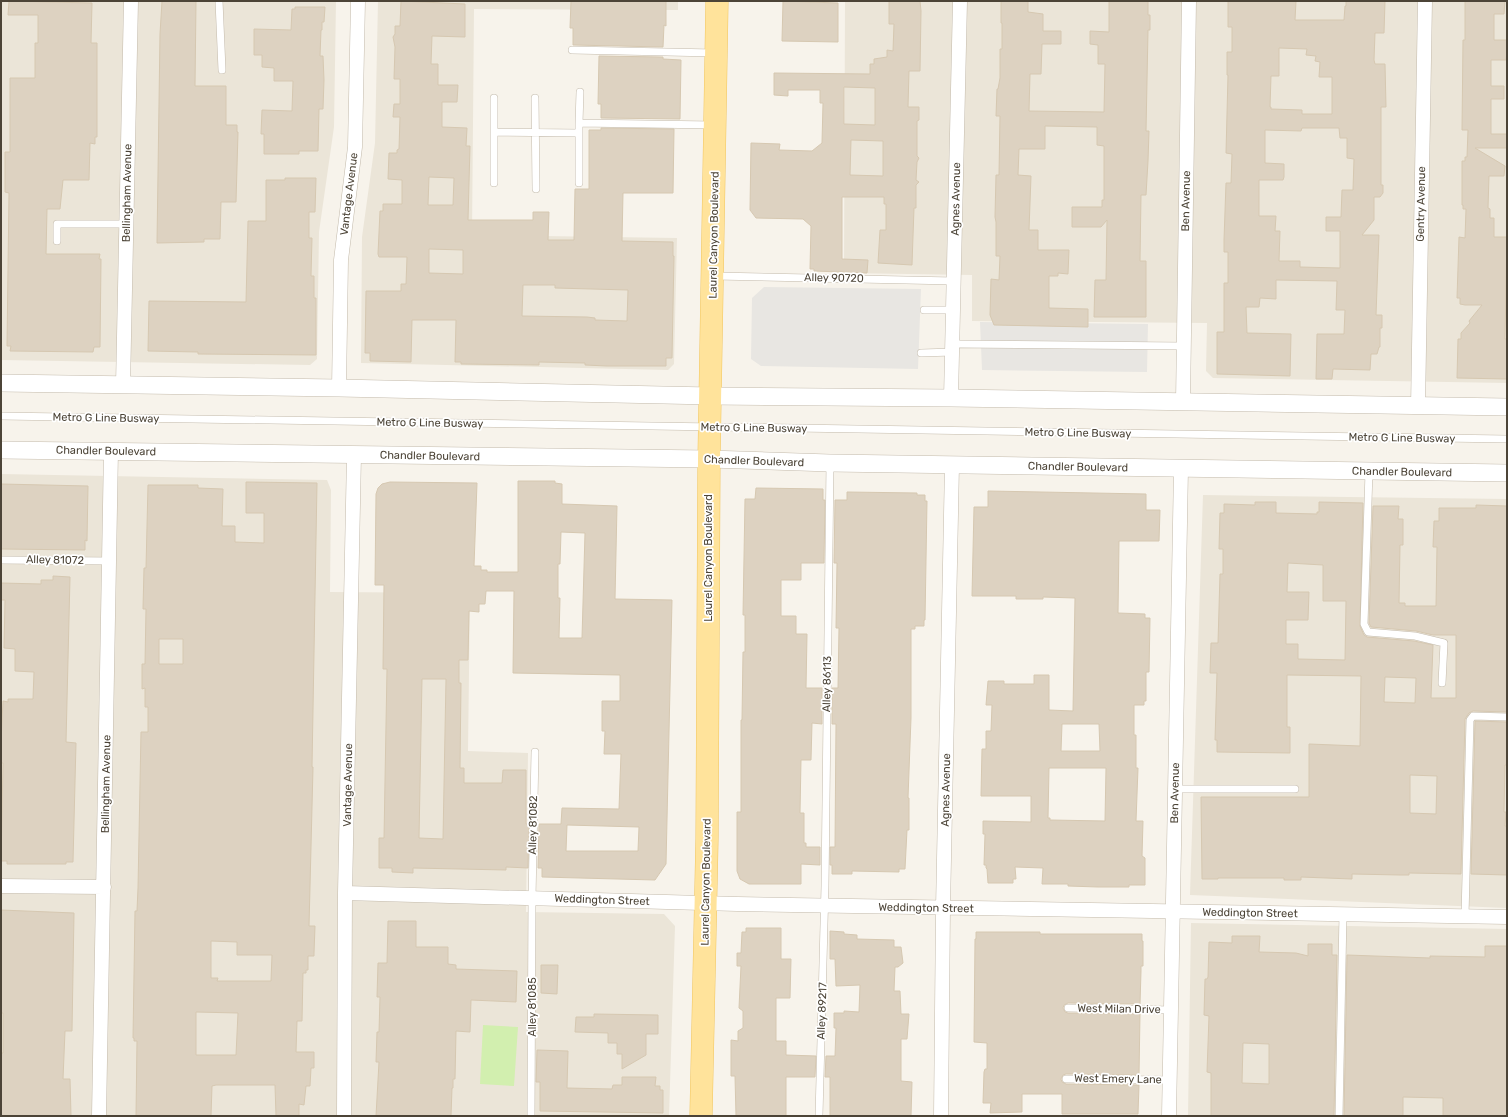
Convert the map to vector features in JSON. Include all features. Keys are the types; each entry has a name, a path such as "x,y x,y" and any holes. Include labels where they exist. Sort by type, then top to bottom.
{"main road":[{"name":"Laurel Canyon Boulevard","path":"701,1116 706,903 709,459 717,1"}],"street":[{"name":"Bellingham Avenue","path":"123,385 131,1"},
{"name":"Vantage Avenue","path":"339,388 341,260 355,147 358,1"},
{"name":"Agnes Avenue","path":"951,398 960,1"},
{"name":"Ben Avenue","path":"1182,401 1189,1"},
{"name":"Gentry Avenue","path":"1418,406 1425,1"},
{"path":"1,383 711,396 1182,401 1507,407"},
{"name":"Chandler Boulevard","path":"1,450 709,459 830,463 1507,474"},
{"name":"Bellingham Avenue","path":"99,1116 111,451"},
{"name":"Vantage Avenue","path":"344,1116 345,893 354,455"},
{"name":"Agnes Avenue","path":"941,1116 943,908 952,465"},
{"name":"Ben Avenue","path":"1169,1116 1181,469"},
{"path":"1,886 104,887"},
{"name":"Weddington Street","path":"345,893 824,906 1507,917"}],"lane":[{"path":"219,1 222,70"},
{"path":"572,50 716,54"},
{"path":"579,183 580,92"},
{"path":"494,98 494,183"},
{"path":"535,98 536,189"},
{"path":"579,123 715,125"},
{"path":"494,132 579,133"},
{"path":"57,241 57,224 126,224"},
{"name":"Alley 90720","path":"713,276 954,281"},
{"path":"924,310 954,310"},
{"path":"922,353 953,348 1184,346"},
{"name":"Metro G Line Busway","path":"1,416 1507,440"},
{"name":"Alley 86113","path":"824,906 830,463"},
{"path":"1369,472 1364,624 1368,632 1415,636 1444,643 1442,683"},
{"name":"Alley 81072","path":"1,560 110,561"},
{"path":"1465,916 1470,720 1473,716 1507,717"},
{"name":"Alley 81082","path":"532,898 535,752"},
{"path":"1175,789 1295,789"},
{"name":"Alley 81085","path":"531,1116 532,898"},
{"name":"Alley 89217","path":"819,1116 824,906"},
{"path":"1339,1116 1342,914"},
{"name":"West Milan Drive","path":"1068,1008 1171,1010"},
{"name":"West Emery Lane","path":"1066,1079 1170,1080"}],"shaded area":[{"path":"1,1 336,1 334,127 319,232 317,359 310,365 1,360"},
{"path":"378,1 678,1 678,10 474,9 472,235 677,238 674,364 668,370 361,363 362,237 375,143"},
{"path":"845,1 1507,1 1507,383 1213,378 1206,371 1207,323 972,321 972,275 844,273"},
{"path":"764,287 921,289 918,369 761,366 751,359 752,298"},
{"path":"980,322 1148,324 1147,372 982,370"},
{"path":"1,474 327,480 331,490 330,592 470,593 468,751 528,753 526,912 664,914 675,926 669,1116 1,1116"},
{"path":"1203,495 1507,499 1507,908 1190,895"},
{"path":"1191,923 1507,929 1507,1116 1188,1116"}],"green space":[{"path":"483,1025 518,1027 514,1086 480,1084"}],"building":[{"path":"9,1 92,3 91,43 97,43 97,137 95,137 95,144 90,143 89,180 63,180 60,209 47,209 46,254 100,254 100,347 94,347 93,352 10,351 11,346 7,346 9,193 5,192 5,152 10,152 10,78 35,78 35,43 38,43 38,15 8,15"},
{"path":"162,1 196,1 195,86 226,86 226,125 237,125 236,202 221,202 220,239 204,239 204,242 157,243 160,34"},
{"path":"401,1 465,4 465,37 432,36 431,64 438,64 438,85 458,85 457,102 442,102 442,127 467,128 466,146 470,146 468,220 533,220 533,212 549,212 548,240 574,240 575,189 589,189 589,130 601,130 601,128 674,129 673,193 623,193 622,241 673,242 672,358 666,358 666,366 607,366 585,365 585,363 539,362 539,365 461,364 461,362 455,362 456,320 412,320 411,362 370,361 370,353 365,353 366,291 401,291 401,284 406,284 407,257 379,257 378,254 380,211 383,211 383,204 402,204 402,180 388,179 389,153 397,153 397,150 399,149 400,117 393,117 394,104 400,104 400,79 394,79 395,47 393,37 395,34 395,26 400,26","holes":["429,177 454,178 453,205 428,205","429,249 463,250 463,274 429,273","523,285 555,285 555,288 628,290 627,321 595,320 595,318 587,317 522,316"]},
{"path":"571,1 666,1 666,26 664,25 663,47 573,45 573,28 570,28"},
{"path":"783,1 838,3 838,42 782,41"},
{"path":"889,1 920,1 920,71 909,71 908,107 919,107 919,120 917,121 917,156 919,158 917,162 916,180 919,182 916,185 916,208 914,208 912,265 878,263 880,230 886,230 886,204 884,204 884,197 842,197 842,259 868,260 867,273 814,271 814,269 810,269 811,226 803,219 756,218 750,210 751,143 780,144 779,150 812,151 822,143 823,103 820,103 820,90 788,90 788,96 774,95 774,73 870,74 870,64 874,64 874,59 887,57 887,50 893,51 894,24 889,24","holes":["844,87 875,88 875,125 844,124","851,140 883,141 883,176 850,175"]},
{"path":"1001,1 1028,1 1028,12 1043,14 1043,31 1061,31 1061,44 1042,44 1041,74 1030,74 1029,111 1104,112 1105,64 1098,64 1098,45 1090,44 1090,31 1109,32 1109,1 1148,1 1150,30 1148,30 1146,131 1149,131 1146,195 1141,195 1140,261 1146,261 1146,317 1094,317 1095,280 1106,280 1107,220 1101,227 1072,227 1072,207 1102,207 1102,200 1104,200 1104,146 1097,145 1097,127 1045,126 1045,149 1019,149 1018,175 1031,176 1029,230 1038,230 1038,250 1069,250 1068,274 1058,273 1058,276 1049,276 1049,308 1088,309 1088,327 994,325 990,315 991,279 999,280 1000,256 996,256 995,217 996,175 999,175 1000,116 996,116 997,89 1000,78 1000,49 1002,49"},
{"path":"1228,1 1296,1 1295,20 1344,20 1346,1 1385,1 1384,33 1375,33 1374,60 1375,64 1385,64 1386,107 1381,107 1381,185 1383,185 1383,193 1380,197 1374,197 1374,220 1362,235 1379,235 1376,315 1382,315 1382,328 1380,328 1380,347 1377,354 1371,354 1370,370 1333,369 1332,379 1316,379 1317,334 1344,334 1345,310 1336,310 1337,281 1276,280 1276,299 1260,298 1259,307 1246,307 1247,333 1291,334 1290,376 1217,374 1217,332 1224,332 1224,283 1228,283 1228,252 1224,252 1224,240 1226,183 1231,183 1232,154 1226,153 1228,75 1227,52 1232,52 1232,27 1228,27","holes":["1279,48 1307,49 1306,55 1316,56 1315,61 1320,62 1319,77 1332,77 1332,114 1302,114 1302,110 1271,109 1271,76 1279,76","1302,128 1339,128 1340,138 1347,138 1347,158 1354,159 1353,190 1342,190 1341,217 1326,217 1326,231 1340,231 1340,268 1300,267 1300,261 1279,261 1280,231 1275,231 1276,216 1259,216 1259,180 1283,180 1284,177 1284,164 1265,163 1265,130 1301,131"]},
{"path":"1465,1 1505,1 1504,14 1494,14 1494,40 1507,40 1507,52 1506,60 1491,60 1491,86 1504,86 1504,99 1491,99 1491,134 1507,134 1507,148 1475,148 1505,166 1504,176 1489,176 1488,208 1490,209 1490,218 1494,218 1494,237 1507,237 1505,339 1507,339 1507,379 1457,378 1458,339 1461,339 1461,333 1482,305 1460,304 1460,298 1457,298 1459,237 1465,238 1466,209 1463,209 1462,205 1462,161 1465,161 1465,157 1467,157 1468,130 1462,130"},
{"path":"295,7 325,7 324,22 322,22 321,30 320,56 323,56 323,109 319,109 318,151 299,151 299,154 264,154 264,134 261,134 262,110 292,111 293,81 274,81 274,68 262,67 262,55 254,55 254,29 291,30 292,9 295,9"},
{"path":"599,56 663,57 663,59 681,60 680,119 601,118 601,104 598,104"},
{"path":"285,178 316,178 315,212 309,212 309,238 312,238 311,276 314,276 314,298 316,298 316,355 198,354 198,352 148,351 149,301 246,302 248,221 266,221 266,180 285,180"},
{"path":"518,481 555,481 555,483 562,484 562,504 617,506 615,599 672,600 666,864 655,880 542,877 542,868 538,868 539,824 561,824 562,808 619,809 621,754 604,754 605,731 602,731 602,701 620,701 620,675 513,673 514,591 486,591 485,604 479,604 479,612 469,611 468,660 459,660 459,683 461,683 460,768 464,768 464,783 502,783 503,770 526,770 526,824 529,824 528,868 506,867 506,870 413,868 413,873 392,872 392,868 379,868 379,838 384,838 387,669 383,669 384,585 375,585 376,494 378,488 382,484 390,482 477,483 474,566 481,566 481,570 487,570 487,572 518,572","holes":["561,532 585,533 582,638 559,638 560,598 558,598 558,564 560,564","422,679 446,679 443,839 419,838","567,825 639,827 638,851 566,851"]},
{"path":"246,482 317,483 309,926 315,926 314,956 308,956 308,970 306,970 306,973 303,973 302,1021 297,1021 296,1052 314,1052 314,1068 311,1068 310,1086 306,1086 304,1105 299,1104 299,1116 276,1116 275,1085 216,1085 212,1086 211,1116 136,1116 137,1041 134,1041 133,1038 135,911 137,911 138,888 141,732 148,732 148,707 145,707 145,688 142,689 142,664 145,664 146,609 143,609 144,568 146,568 148,485 198,485 198,488 223,489 222,526 235,526 235,542 264,543 264,513 246,513","holes":["159,639 183,639 183,664 159,664","211,941 237,942 237,955 272,955 271,981 217,981 218,978 211,978","196,1012 238,1013 236,1055 196,1055"]},
{"path":"1,484 88,486 87,541 85,540 85,550 1,549"},
{"path":"756,488 823,489 823,500 825,500 824,563 801,563 801,580 781,580 781,616 796,616 796,634 807,634 806,688 822,688 822,724 812,723 811,760 801,760 800,813 804,813 804,843 806,843 806,847 820,847 820,865 801,864 801,884 749,884 740,879 737,871 737,812 741,812 741,720 743,652 745,652 745,615 743,615 745,499 755,499"},
{"path":"988,491 1146,494 1146,510 1160,510 1159,541 1119,541 1118,613 1145,614 1145,618 1150,618 1149,672 1146,672 1146,701 1144,701 1144,705 1134,705 1136,768 1138,768 1136,821 1143,821 1142,856 1145,858 1145,885 1129,885 1129,887 1098,887 1068,886 1068,884 1042,884 1043,868 1015,867 1016,879 1013,879 1013,883 988,883 987,869 986,865 984,865 985,834 983,834 983,821 1031,822 1031,796 981,796 982,749 986,749 986,731 991,731 992,705 986,705 988,681 1004,681 1004,684 1034,684 1034,675 1049,675 1049,710 1073,711 1075,598 1043,597 1043,599 1016,599 1016,596 972,596 974,507 988,507","holes":["1062,724 1099,724 1100,751 1061,751","1049,768 1106,768 1105,821 1050,820 1050,818 1048,818"]},
{"path":"847,492 917,493 917,495 925,495 925,501 927,501 925,620 924,626 915,626 915,629 911,629 911,718 908,798 909,830 907,830 905,869 899,869 899,872 852,871 852,874 832,874 832,865 830,865 830,847 835,847 836,724 832,724 832,688 838,688 839,628 836,628 837,563 834,563 835,500 847,500"},
{"path":"1255,502 1276,502 1276,513 1317,514 1317,512 1319,512 1319,502 1363,503 1360,626 1364,635 1367,637 1414,641 1433,645 1431,698 1456,698 1456,635 1433,635 1416,631 1371,627 1369,623 1373,506 1399,506 1398,519 1403,519 1403,545 1400,545 1399,603 1405,603 1405,606 1436,606 1437,547 1433,547 1434,521 1439,521 1439,508 1476,508 1476,505 1507,506 1507,712 1473,711 1469,713 1465,719 1461,874 1352,874 1352,879 1301,877 1301,880 1284,880 1284,878 1202,879 1201,797 1309,797 1309,744 1360,746 1361,676 1287,675 1287,727 1290,727 1290,753 1217,752 1217,740 1215,740 1217,673 1210,673 1211,643 1218,643 1220,574 1223,574 1223,549 1219,549 1220,513 1224,513 1224,504 1255,505","holes":["1288,563 1323,565 1323,601 1346,601 1345,660 1298,659 1298,644 1286,644 1286,620 1308,620 1309,592 1287,592","1385,677 1416,678 1415,703 1384,702","1410,775 1437,776 1436,814 1410,813"]},
{"path":"53,576 70,577 66,742 76,743 73,862 66,862 66,864 7,864 7,861 1,861 3,763 1,763 1,741 3,701 8,702 8,699 33,699 34,672 15,671 15,649 4,648 5,600 1,600 1,583 41,584 41,580 53,580"},
{"path":"1475,721 1507,722 1507,765 1505,765 1504,812 1506,812 1505,826 1507,826 1507,875 1471,874"},
{"path":"1,910 74,913 72,1031 65,1031 63,1079 70,1079 71,1116 1,1116 1,1053 3,1053 3,1013 1,1013"},
{"path":"388,921 416,921 416,947 448,947 448,964 456,965 456,969 517,971 516,1002 471,1000 470,1032 456,1031 455,1079 453,1079 452,1088 451,1116 376,1116 379,1062 376,1062 377,1032 379,1032 380,997 377,997 378,963 387,963"},
{"path":"746,928 781,928 781,959 791,959 790,998 776,998 776,1041 786,1041 786,1055 816,1056 815,1077 786,1077 786,1116 736,1116 735,1076 731,1076 731,1040 738,1041 738,1031 743,1028 743,1011 739,1008 741,966 737,966 737,953 741,953 742,932 746,932"},
{"path":"830,931 857,935 857,939 894,940 894,947 901,947 903,963 898,967 895,967 894,991 900,991 901,1014 909,1014 907,1039 901,1039 901,1081 912,1082 911,1116 830,1116 830,1077 825,1077 826,1056 835,1056 836,1028 834,1028 834,1013 844,1013 844,1011 859,1012 860,985 836,986 835,959 830,959"},
{"path":"976,932 1040,932 1040,934 1142,934 1143,966 1141,966 1140,1004 1068,1003 1064,1005 1063,1008 1065,1012 1068,1013 1140,1014 1139,1075 1066,1074 1063,1075 1061,1079 1062,1082 1066,1084 1139,1085 1138,1114 1062,1114 1062,1094 1022,1094 1022,1112 990,1113 991,1103 983,1103 984,1072 985,1069 987,1069 987,1043 974,1042"},
{"path":"1232,936 1260,936 1259,952 1296,953 1308,956 1308,944 1332,944 1332,955 1337,955 1334,1116 1211,1116 1211,1073 1207,1072 1209,1016 1204,1015 1205,979 1208,977 1209,942 1232,943","holes":["1243,1043 1269,1044 1269,1084 1242,1083"]},
{"path":"1485,946 1507,946 1507,1116 1443,1116 1443,1098 1403,1097 1403,1116 1344,1116 1347,955 1430,958 1430,956 1485,957"},
{"path":"541,965 558,965 557,994 541,993"},
{"path":"594,1014 658,1015 658,1034 646,1034 646,1055 622,1069 622,1054 617,1054 617,1043 608,1043 608,1033 575,1032 576,1017 594,1017"},
{"path":"537,1050 568,1051 567,1088 612,1089 613,1085 622,1085 622,1077 656,1077 655,1086 660,1086 660,1090 663,1090 663,1113 540,1111 540,1082 536,1082"}]}
